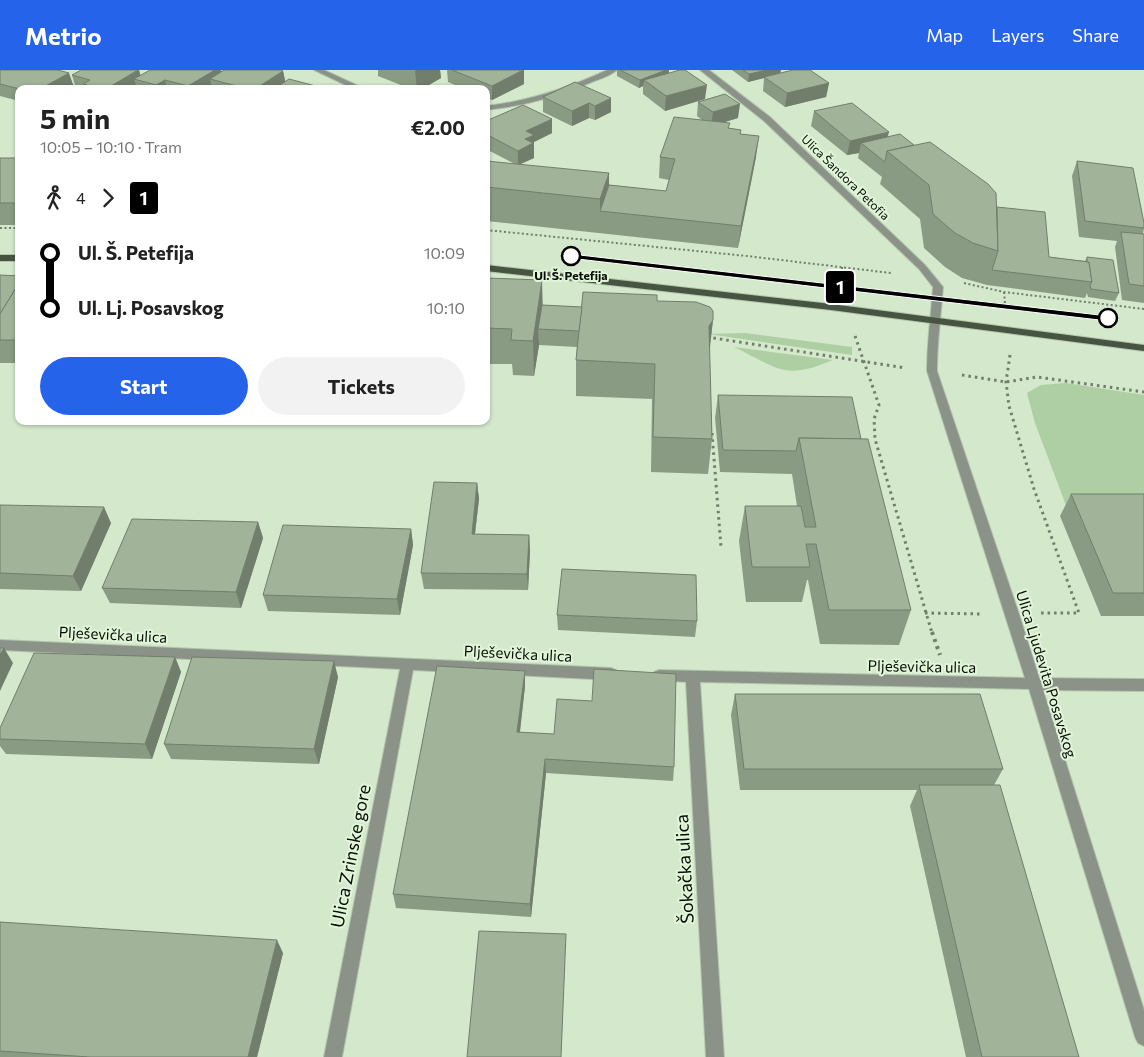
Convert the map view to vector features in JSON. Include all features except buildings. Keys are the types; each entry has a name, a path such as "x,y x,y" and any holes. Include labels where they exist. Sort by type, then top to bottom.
{"main road":[{"path":"0,258 15,258"},
{"path":"490,268 936,320 1144,348"}],"street":[{"path":"318,70 352,85"},
{"path":"490,107 525,102 570,89 613,70"},
{"name":"Ulica Šandora Petofia","path":"704,70 767,119 932,279"},
{"path":"932,279 938,287 936,320"},
{"name":"Ulica Ljudevita Posavskog","path":"936,320 932,340 932,371 1012,614 1144,1037"},
{"name":"Plješevička ulica","path":"0,645 624,674"},
{"name":"Ulica Zrinske gore","path":"333,1057 408,663"},
{"name":"Plješevička ulica","path":"644,675 693,678 1144,685"},
{"name":"Šokačka ulica","path":"693,678 715,1057"}],"path":[{"path":"0,228 15,228"},
{"path":"490,230 756,257 932,279 1004,292 1144,309"},
{"path":"925,613 1080,613 1034,489 1009,406 1006,382 1011,350 1004,292"},
{"path":"700,336 1006,382 1037,377 1144,392"},
{"path":"712,428 721,547"}],"green space":[{"path":"745,333 852,347 852,355 708,334"},
{"path":"734,347 833,360 803,370 791,371 771,366"},
{"path":"1066,383 1144,395 1144,516 1070,516 1035,423 1027,393 1041,385"}],"tram line":[{"name":"1","path":"571,256 1108,318"}],"place":[{"name":"Ul. Š. Petefija","path":"571,256"}]}
